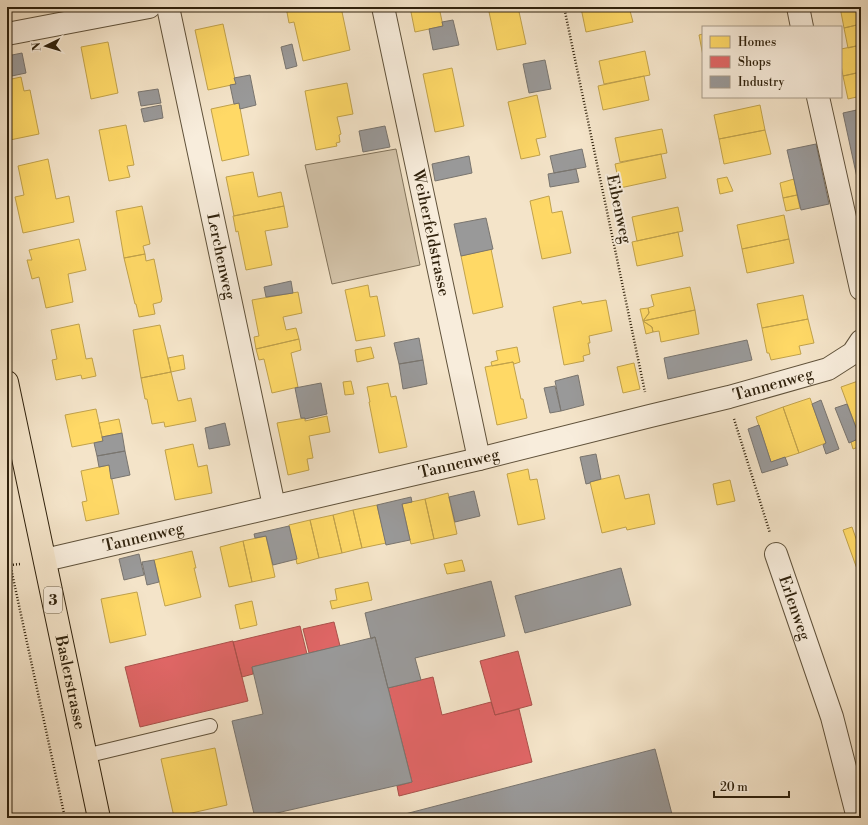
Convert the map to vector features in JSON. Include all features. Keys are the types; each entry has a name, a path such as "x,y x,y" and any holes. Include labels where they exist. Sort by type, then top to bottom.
{"main road":[{"name":"Baslerstrasse","path":"7,382 99,818"}],"street":[{"path":"7,34 149,7"},
{"name":"Lerchenweg","path":"168,7 274,506"},
{"name":"Weiherfeldstrasse","path":"383,7 479,459"},
{"path":"798,7 802,26"},
{"path":"818,98 861,289"},
{"name":"Tannenweg","path":"45,560 479,459 729,397 828,369 853,352 861,342"},
{"name":"Erlenweg","path":"776,554 832,716 858,818"}],"lane":[{"path":"85,756 210,726"}],"path":[{"name":"Eibenweg","path":"564,7 650,416"},
{"name":"Erlenweg","path":"729,397 776,554"},
{"path":"7,550 65,818"}],"shaded area":[{"path":"396,149 420,265 332,284 305,165"}],"building: Homes":[{"path":"286,7 341,7 350,50 303,61 294,22 289,23"},
{"path":"410,7 439,7 443,26 415,32"},
{"path":"488,7 518,7 526,44 497,50"},
{"path":"629,7 633,22 586,32 581,8"},
{"path":"840,7 861,7 861,24 844,28"},
{"path":"223,24 236,84 208,90 195,30"},
{"path":"861,24 861,45 848,48 844,28"},
{"path":"702,34 702,51 699,35"},
{"path":"108,42 118,93 91,99 81,47"},
{"path":"861,45 861,72 843,76 842,49"},
{"path":"645,51 650,75 604,84 599,61"},
{"path":"452,68 464,126 435,132 423,74"},
{"path":"861,72 861,96 848,99 843,76"},
{"path":"644,76 649,100 603,110 598,86"},
{"path":"21,77 24,91 30,90 39,134 10,140 7,126 7,80"},
{"path":"347,83 353,114 337,117 341,134 339,135 340,142 336,143 337,146 316,150 305,91"},
{"path":"537,95 546,137 536,139 540,155 521,159 508,102"},
{"path":"239,103 249,155 222,161 211,109"},
{"path":"760,105 765,130 719,139 714,115"},
{"path":"126,125 134,165 127,166 130,177 109,181 99,130"},
{"path":"662,129 667,153 620,162 615,138"},
{"path":"765,130 771,154 724,164 719,139"},
{"path":"661,154 666,178 620,188 615,164"},
{"path":"48,159 56,199 69,196 74,222 23,233 15,197 24,195 18,166"},
{"path":"253,172 258,197 281,192 284,206 234,216 226,177"},
{"path":"727,177 733,191 720,194 717,179"},
{"path":"794,179 797,195 783,198 780,183"},
{"path":"797,195 800,208 786,211 783,198"},
{"path":"549,196 552,213 562,211 571,253 542,259 530,201"},
{"path":"142,206 150,244 143,246 145,254 124,258 116,211"},
{"path":"284,206 288,227 265,231 272,265 246,270 238,231 236,232 233,216"},
{"path":"678,207 683,231 637,241 632,217"},
{"path":"784,215 789,239 742,249 737,225"},
{"path":"678,232 683,256 637,266 632,242"},
{"path":"79,239 86,270 68,274 73,302 46,308 39,277 32,279 27,260 32,260 29,250"},
{"path":"789,239 794,263 747,273 742,249"},
{"path":"491,249 503,307 473,314 461,256"},
{"path":"145,254 146,261 154,259 162,299 161,302 153,304 155,314 139,317 124,258"},
{"path":"368,285 370,297 377,296 385,336 356,341 345,290"},
{"path":"690,287 695,310 643,321 649,313 648,308 654,306 651,295"},
{"path":"298,292 302,313 283,317 286,330 296,328 299,339 256,349 254,337 259,336 252,300"},
{"path":"803,295 808,319 762,328 757,304"},
{"path":"606,300 612,331 589,336 590,343 588,343 590,354 583,356 584,361 564,365 553,307 581,301 582,304"},
{"path":"648,308 649,313 643,321 640,309"},
{"path":"695,310 699,334 661,342 659,331 653,332 652,327 643,321"},
{"path":"808,319 814,343 799,346 801,354 771,360 769,353 767,353 762,328"},
{"path":"643,321 652,327 653,332 646,334"},
{"path":"79,324 86,359 92,358 96,376 82,379 81,375 56,380 52,360 57,359 51,330"},
{"path":"160,325 171,372 141,378 133,330"},
{"path":"299,339 301,350 291,353 298,387 272,393 264,359 259,360 256,349"},
{"path":"371,347 374,358 357,362 355,350"},
{"path":"517,347 520,362 492,366 491,362 498,360 496,351"},
{"path":"183,355 185,369 171,372 168,358"},
{"path":"513,362 521,399 523,399 527,418 497,425 485,367"},
{"path":"634,363 640,389 623,393 617,367"},
{"path":"171,372 178,401 191,398 196,421 165,427 164,422 152,424 141,378"},
{"path":"861,380 861,438 860,438 841,387"},
{"path":"351,381 354,394 345,395 343,382"},
{"path":"388,383 391,397 396,396 407,447 379,453 367,387"},
{"path":"810,398 826,443 799,453 783,407"},
{"path":"783,407 799,453 771,462 756,417"},
{"path":"96,409 103,441 72,447 65,415"},
{"path":"327,416 330,432 309,436 313,458 307,459 309,470 288,475 277,423 305,418 305,421"},
{"path":"119,419 122,433 102,437 99,423"},
{"path":"860,438 861,446 853,449 851,442"},
{"path":"193,444 198,467 207,465 212,493 175,500 165,450"},
{"path":"109,465 119,514 86,521 82,502 87,501 81,471"},
{"path":"528,469 530,480 537,479 545,519 518,525 507,474"},
{"path":"619,475 625,499 649,494 655,524 627,530 626,527 602,533 590,482"},
{"path":"730,480 735,501 717,505 713,484"},
{"path":"448,493 457,534 434,539 425,499"},
{"path":"425,499 434,539 411,544 402,504"},
{"path":"377,505 386,543 362,548 353,510"},
{"path":"353,510 362,548 342,553 333,515"},
{"path":"333,515 342,553 319,558 310,520"},
{"path":"310,520 319,558 297,564 289,525"},
{"path":"852,527 861,553 861,580 843,530"},
{"path":"266,536 275,577 252,582 243,541"},
{"path":"243,541 252,582 229,587 220,547"},
{"path":"192,551 196,568 194,568 201,597 165,606 154,560"},
{"path":"462,560 465,571 447,574 444,564"},
{"path":"368,582 372,600 332,609 330,601 337,600 335,589"},
{"path":"137,592 146,635 110,643 101,599"},
{"path":"252,601 257,625 240,629 235,605"},
{"path":"215,748 227,805 174,817 161,759"}],"building: Shops":[{"path":"334,622 340,646 309,653 303,629"},
{"path":"300,626 307,654 252,667 253,674 242,677 233,642"},
{"path":"233,641 248,701 140,727 125,667"},
{"path":"518,651 532,705 495,715 480,661"},
{"path":"433,677 442,715 491,702 495,715 519,709 532,762 399,796 397,786 412,782 388,688"}],"building: Industry":[{"path":"453,20 459,45 433,50 429,29 443,26 442,22"},
{"path":"292,44 297,66 286,69 281,47"},
{"path":"22,53 26,73 7,77 7,56"},
{"path":"545,60 551,89 529,93 523,64"},
{"path":"250,75 256,105 240,109 239,103 234,104 230,85 236,84 234,78"},
{"path":"158,89 161,103 141,106 138,92"},
{"path":"161,105 163,118 144,122 141,109"},
{"path":"861,109 861,196 843,113"},
{"path":"385,126 390,147 363,152 359,131"},
{"path":"816,144 829,204 801,210 787,150"},
{"path":"582,149 586,167 554,173 550,156"},
{"path":"469,156 472,173 435,181 432,164"},
{"path":"576,169 579,182 550,187 548,174"},
{"path":"486,218 493,249 461,256 454,224"},
{"path":"291,281 293,293 266,297 264,287"},
{"path":"419,338 423,360 399,364 394,343"},
{"path":"747,340 752,360 668,379 664,358"},
{"path":"423,360 427,384 403,389 399,364"},
{"path":"578,375 584,405 561,411 555,381"},
{"path":"321,383 327,414 305,419 301,418 295,388"},
{"path":"555,386 561,411 550,413 544,388"},
{"path":"821,400 839,449 826,454 823,445 826,443 812,404"},
{"path":"847,404 860,438 849,443 835,408"},
{"path":"225,423 230,445 209,449 205,428"},
{"path":"759,425 771,462 785,457 788,465 762,473 748,429"},
{"path":"122,433 125,451 97,456 94,443 103,441 102,437"},
{"path":"125,451 130,475 111,479 109,465 99,467 97,456"},
{"path":"596,454 601,479 586,484 580,457"},
{"path":"474,491 480,516 455,522 449,497"},
{"path":"411,497 412,502 402,504 410,540 386,545 377,505"},
{"path":"289,526 297,559 273,565 266,536 255,538 254,534"},
{"path":"139,554 144,575 124,580 119,559"},
{"path":"154,560 159,582 147,585 142,562"},
{"path":"621,568 631,605 525,633 515,596"},
{"path":"491,581 505,636 415,658 421,680 388,688 375,637 371,639 365,613"},
{"path":"375,637 412,782 255,818 232,721 263,714 252,667"},
{"path":"655,749 673,818 406,818 405,814"}]}
